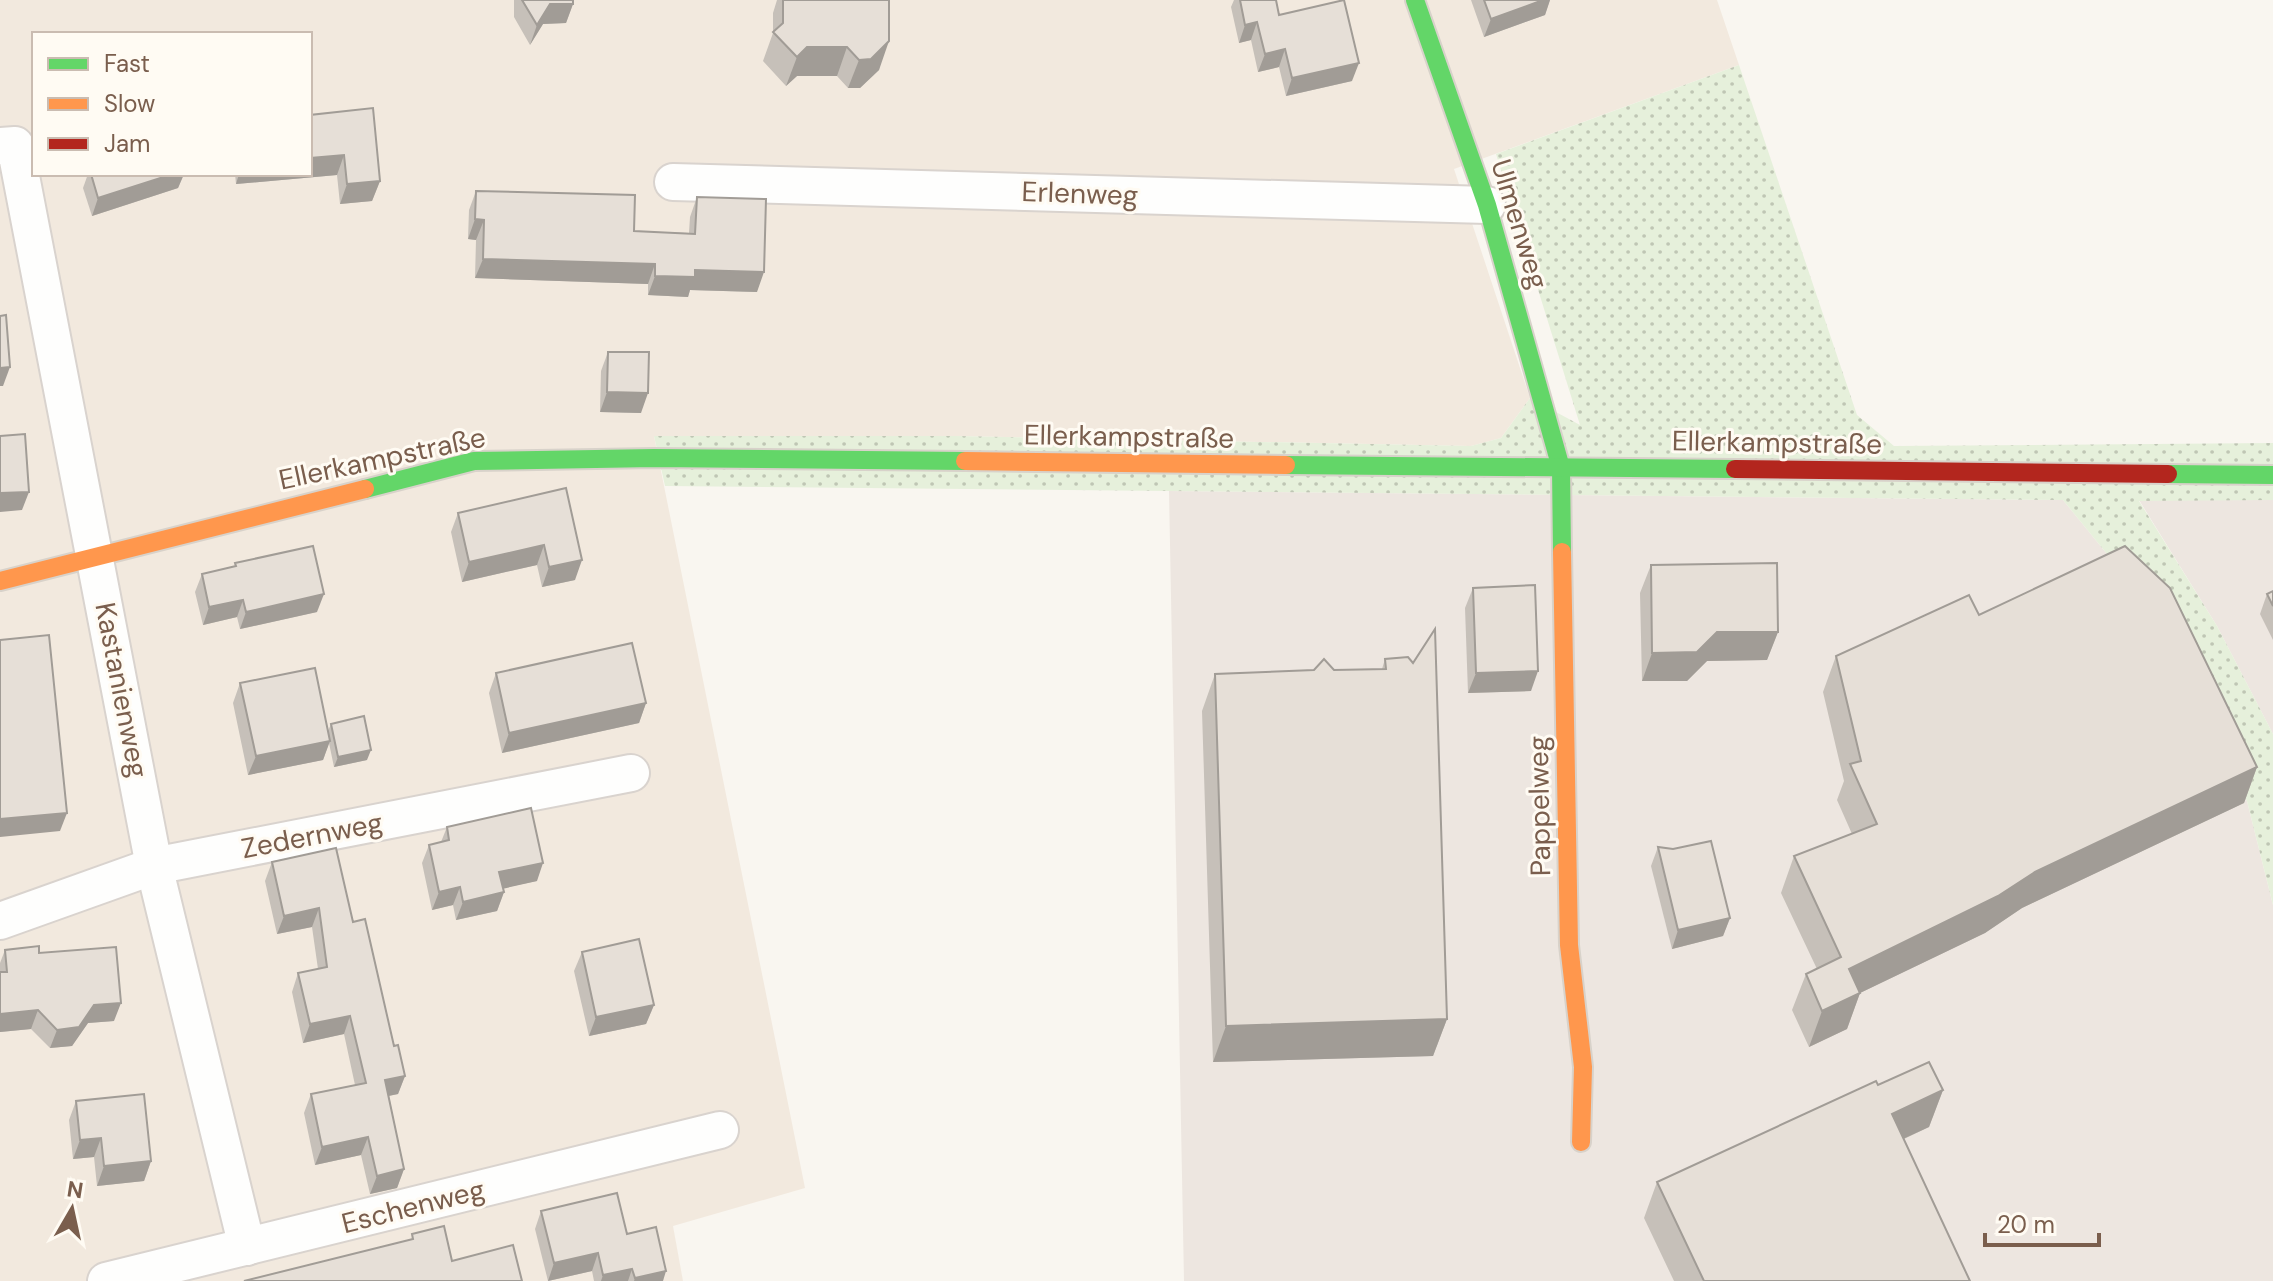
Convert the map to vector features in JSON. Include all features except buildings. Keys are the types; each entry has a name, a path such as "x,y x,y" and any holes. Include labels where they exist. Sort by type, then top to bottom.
{"street":[{"name":"Ulmenweg","path":"1415,0 1487,205 1561,468"},
{"name":"Kastanienweg","path":"0,146 15,145 154,866 247,1247"},
{"name":"Erlenweg","path":"673,182 1487,205"},
{"name":"Ellerkampstraße","path":"0,581 474,461 654,458 2273,475"},
{"name":"Pappelweg","path":"1561,468 1569,945 1583,1067 1581,1142"},
{"name":"Zedernweg","path":"0,921 154,866 631,773"},
{"name":"Eschenweg","path":"106,1281 720,1130"}],"shaded area":[{"path":"0,0 1717,0 1739,65 1454,169 1530,398 1501,438 1471,446 956,436 654,436 805,1188 673,1226 683,1281 0,1281"},
{"path":"1169,491 2063,500 2156,614 2247,801 2273,905 2273,1281 1184,1281"},
{"path":"2139,500 2273,500 2273,734 2217,626"}],"green space":[{"path":"1739,65 1857,415 1894,446 2273,443 2273,500 2139,501 2217,626 2273,734 2273,905 2247,801 2156,614 2063,500 665,486 654,436 956,436 1471,446 1501,438 1530,398 1580,425 1496,154"}],"traffic: fast":[{"path":"1415,0 1487,205 1561,468 1562,552"},
{"path":"365,489 474,461 654,458 965,461"},
{"path":"1286,465 1735,469"},
{"path":"2168,474 2273,475"}],"traffic: slow":[{"path":"965,461 1286,465"},
{"path":"0,581 365,489"},
{"path":"1562,552 1569,945 1583,1067 1581,1142"}],"traffic: jam":[{"path":"1735,469 2168,474"}]}
